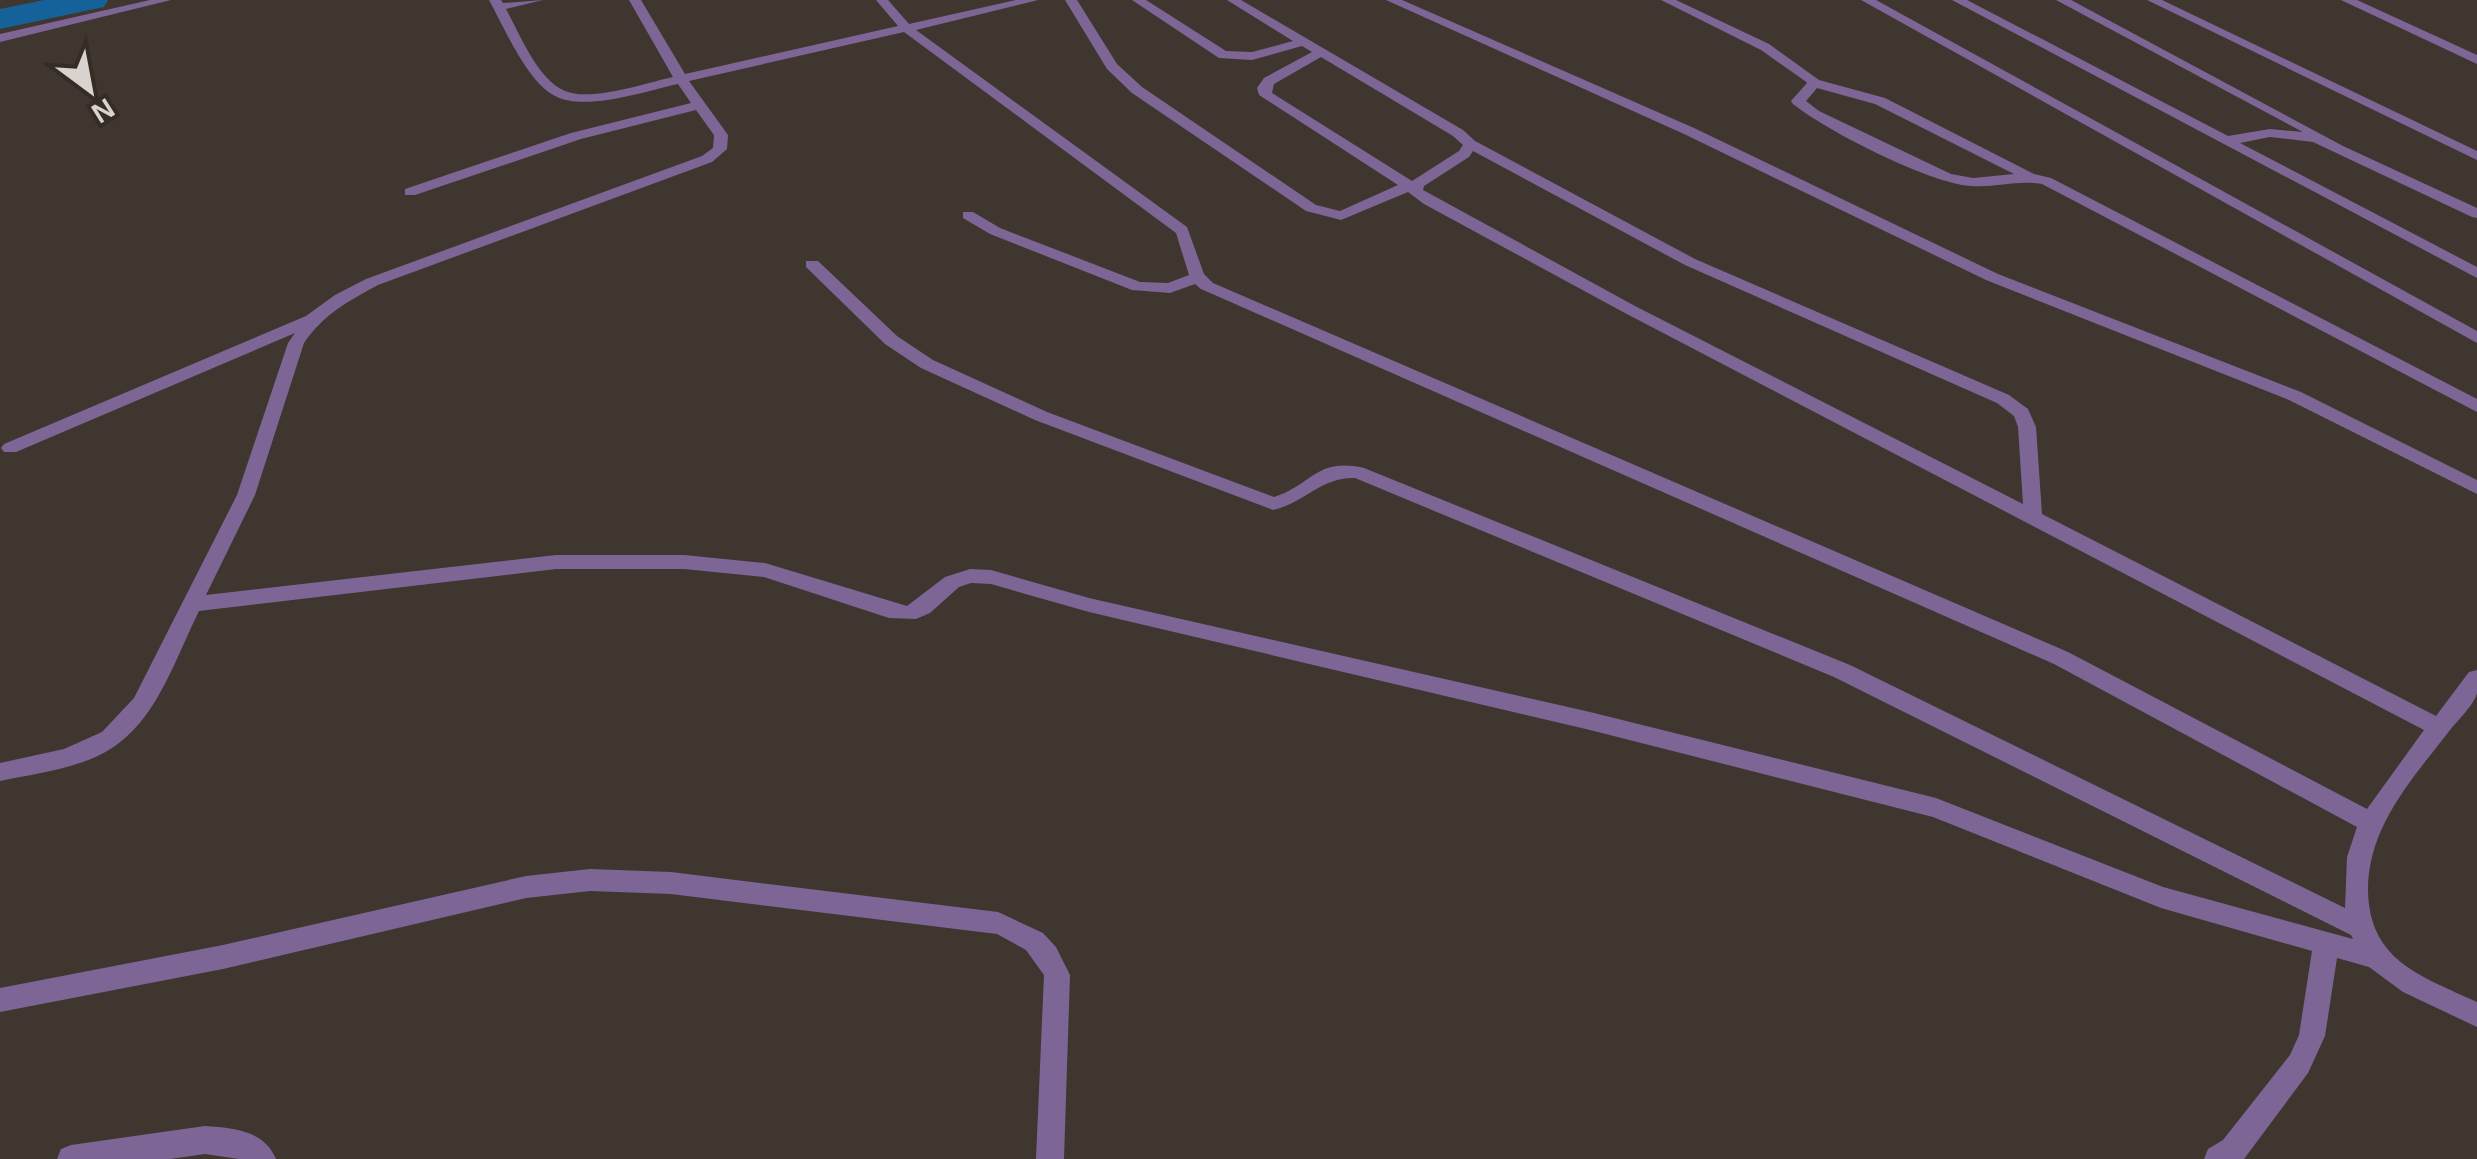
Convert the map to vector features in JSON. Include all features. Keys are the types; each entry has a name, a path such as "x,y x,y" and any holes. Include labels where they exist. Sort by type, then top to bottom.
{"street":[{"path":"0,38 165,0"},
{"path":"537,0 498,4 544,80 561,95 606,96 1032,0"},
{"path":"10,448 312,319 340,298 372,282 706,159 720,149 721,136 681,79 635,0"},
{"path":"882,0 906,28 1182,230 1189,241 1196,278"},
{"path":"1071,0 1112,66 1138,90 1311,208 1341,216 1412,188 1464,154 1470,144"},
{"path":"1138,0 1222,54 1252,56 1303,42"},
{"path":"1233,0 1458,133 1470,144 1690,262 2003,399 2022,414 2027,427 2033,517"},
{"path":"1392,0 1689,131 1992,277 2295,396 2477,488"},
{"path":"1667,0 1765,47 1814,83 1880,102 2046,182 2477,406"},
{"path":"1867,0 2477,338"},
{"path":"1958,0 2477,273"},
{"path":"2062,0 2477,214"},
{"path":"2153,0 2477,156"},
{"path":"2347,0 2477,60"},
{"path":"1321,52 1268,81 1266,94 1412,188 1629,309 2440,728"},
{"path":"1814,83 1800,96 1802,107 1950,178 1988,182 2012,176 2030,177"},
{"path":"410,192 576,136 699,105"},
{"path":"2225,140 2288,133 2337,145"},
{"path":"968,215 995,231 1138,287 1170,288 1196,278 1237,300 2061,658 2372,822"},
{"path":"812,264 891,340 926,364 1041,416 1273,504 1292,502 1320,474 1336,470 1357,472 1842,671 2361,928"},
{"path":"0,772 68,757 110,738 142,704 246,495 296,343 312,319"},
{"path":"191,604 556,562 684,562 764,570 909,614 923,608 952,582 970,576 990,576 1089,605 1590,721 1936,808 2161,898 2375,957 2419,987 2477,1015"},
{"path":"2375,957 2361,928 2354,889 2367,830 2477,678"},
{"path":"0,1000 223,957 526,888 590,880 670,884 998,923 1028,934 1049,953 1058,974 1050,1159"},
{"path":"2218,1159 2233,1150 2300,1064 2312,1036 2326,944"},
{"path":"71,1159 205,1140 241,1143 262,1159"}],"waterway":[{"path":"0,19 92,0"}]}
